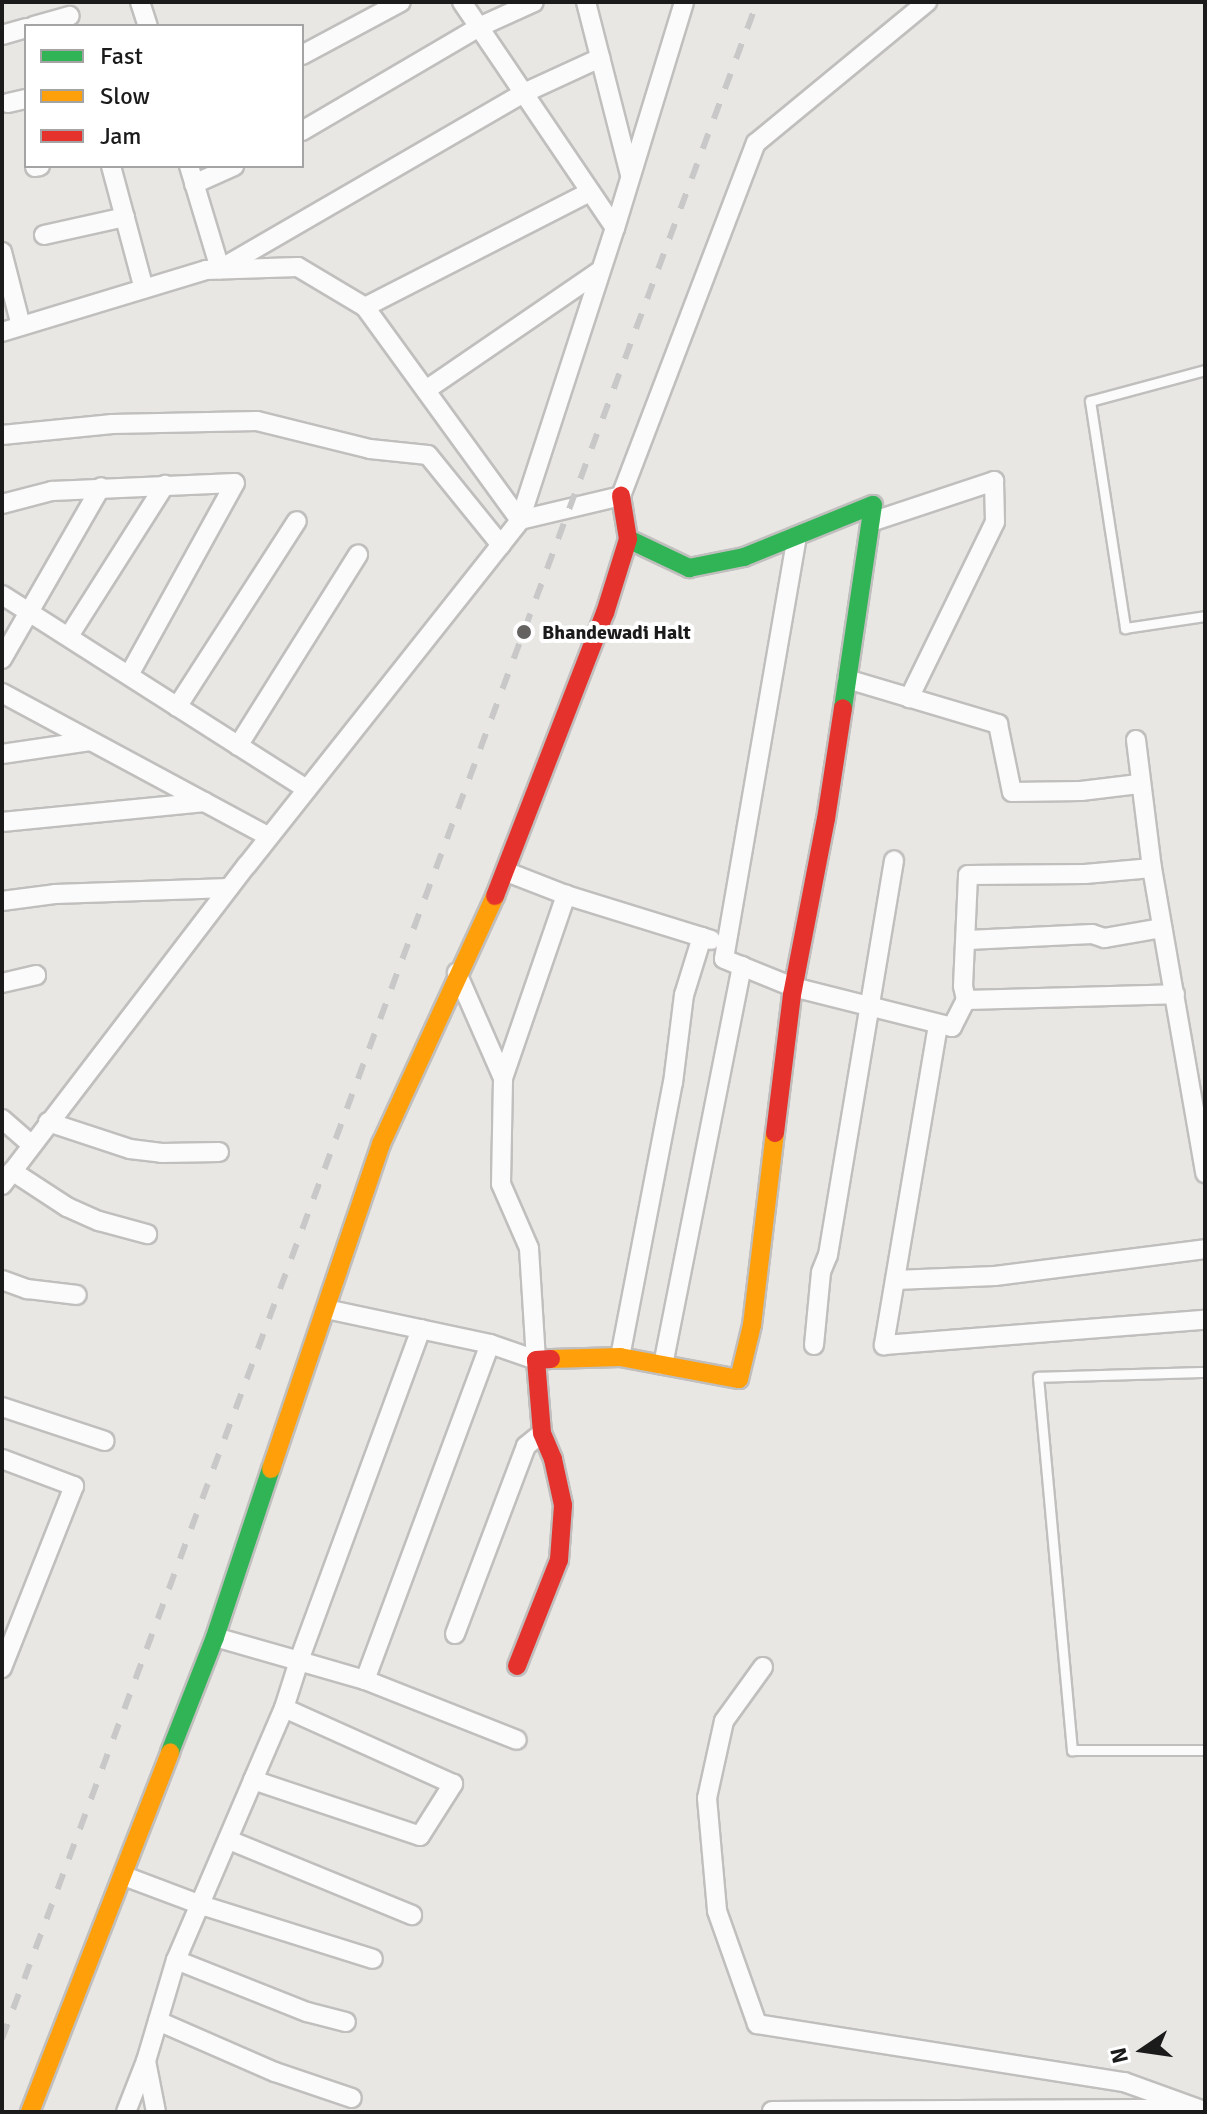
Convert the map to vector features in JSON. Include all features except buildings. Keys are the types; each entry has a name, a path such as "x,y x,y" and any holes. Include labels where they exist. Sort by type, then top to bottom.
{"street":[{"path":"140,2 147,24"},
{"path":"304,54 401,2"},
{"path":"462,2 615,228"},
{"path":"304,130 479,27 534,2"},
{"path":"586,2 630,178"},
{"path":"147,1234 99,1221 7,1178 229,888 520,520 615,228 684,2"},
{"path":"30,2112 215,1637 381,1144 457,973 507,872 605,613 628,539 621,496 756,143 927,2"},
{"path":"41,24 70,15"},
{"path":"2,35 24,29"},
{"path":"220,269 524,93 600,58"},
{"path":"112,168 144,289"},
{"path":"220,269 192,175 225,168"},
{"path":"365,307 590,192"},
{"path":"44,235 125,217"},
{"path":"3,259 21,326"},
{"path":"2,332 206,270 298,267 365,307 520,520"},
{"path":"426,390 600,271"},
{"path":"2,435 112,424 257,421 370,449 428,455 501,545"},
{"path":"871,522 994,481 995,522 909,698"},
{"path":"2,504 52,491 235,483 129,675"},
{"path":"69,636 165,485"},
{"path":"2,659 101,487"},
{"path":"520,520 621,496"},
{"path":"326,1309 490,1344 536,1360 620,1357 739,1379 752,1325 793,987 826,819 873,505 744,557 689,568 628,539"},
{"path":"177,707 297,521"},
{"path":"797,536 724,959 793,987 869,1003 952,1027 966,1000 963,986 968,940 968,875 1085,874 1152,868"},
{"path":"238,746 358,555"},
{"path":"2,595 307,789"},
{"path":"847,679 998,724 1012,792 1081,791 1139,784"},
{"path":"2,693 269,837"},
{"path":"1136,740 1139,784 1152,868 1205,1173"},
{"path":"2,754 90,741"},
{"path":"2,822 205,802"},
{"path":"814,1345 821,1272 828,1255 894,860"},
{"path":"507,872 566,895 725,946"},
{"path":"2,901 55,894 229,888"},
{"path":"517,1666 559,1560 563,1505 553,1459 542,1433 529,1248 501,1184 503,1078 566,895"},
{"path":"968,940 1092,934 1104,938 1162,928"},
{"path":"620,1357 673,1083 684,995 702,937"},
{"path":"663,1365 742,966"},
{"path":"457,973 503,1078"},
{"path":"2,983 36,975"},
{"path":"966,1000 1175,994"},
{"path":"938,1025 884,1345 1205,1320"},
{"path":"2,1119 31,1144"},
{"path":"48,1122 130,1149 162,1153 219,1152"},
{"path":"895,1280 995,1276 1205,1249"},
{"path":"2,1280 27,1289 77,1295"},
{"path":"126,2112 146,2061 176,1960 284,1708 421,1329"},
{"path":"365,1680 490,1344"},
{"path":"2,1407 105,1441"},
{"path":"455,1634 526,1446 542,1433"},
{"path":"2,1459 74,1486 2,1668"},
{"path":"215,1637 365,1680 517,1740"},
{"path":"763,1667 724,1721 707,1798 717,1911 757,2024 1124,2082 1202,2109"},
{"path":"253,1780 420,1836 453,1784 284,1708"},
{"path":"229,1840 412,1915"},
{"path":"124,1876 201,1905 373,1959"},
{"path":"176,1960 307,2012 346,2022"},
{"path":"158,2021 275,2072 352,2098"},
{"path":"146,2061 156,2112"},
{"path":"772,2111 1202,2109"}],"lane":[{"path":"1205,370 1090,401 1125,628 1205,616"},
{"path":"1205,1372 1038,1377 1072,1750 1205,1750"}],"railway":[{"path":"2,2039 757,2"}],"traffic: fast":[{"path":"628,539 689,568 744,557 873,505 843,708"},
{"path":"170,1752 215,1637 271,1469"}],"traffic: slow":[{"path":"271,1469 381,1144 495,896"},
{"path":"551,1359 620,1357 739,1379 752,1325 775,1133"},
{"path":"30,2112 170,1752"}],"traffic: jam":[{"path":"495,896 605,613 628,539 621,496"},
{"path":"775,1133 792,995 826,819 843,708"},
{"path":"517,1666 559,1560 563,1505 553,1459 542,1433 536,1360 551,1359"}],"place":[{"name":"Bhandewadi Halt","path":"524,632"}]}
